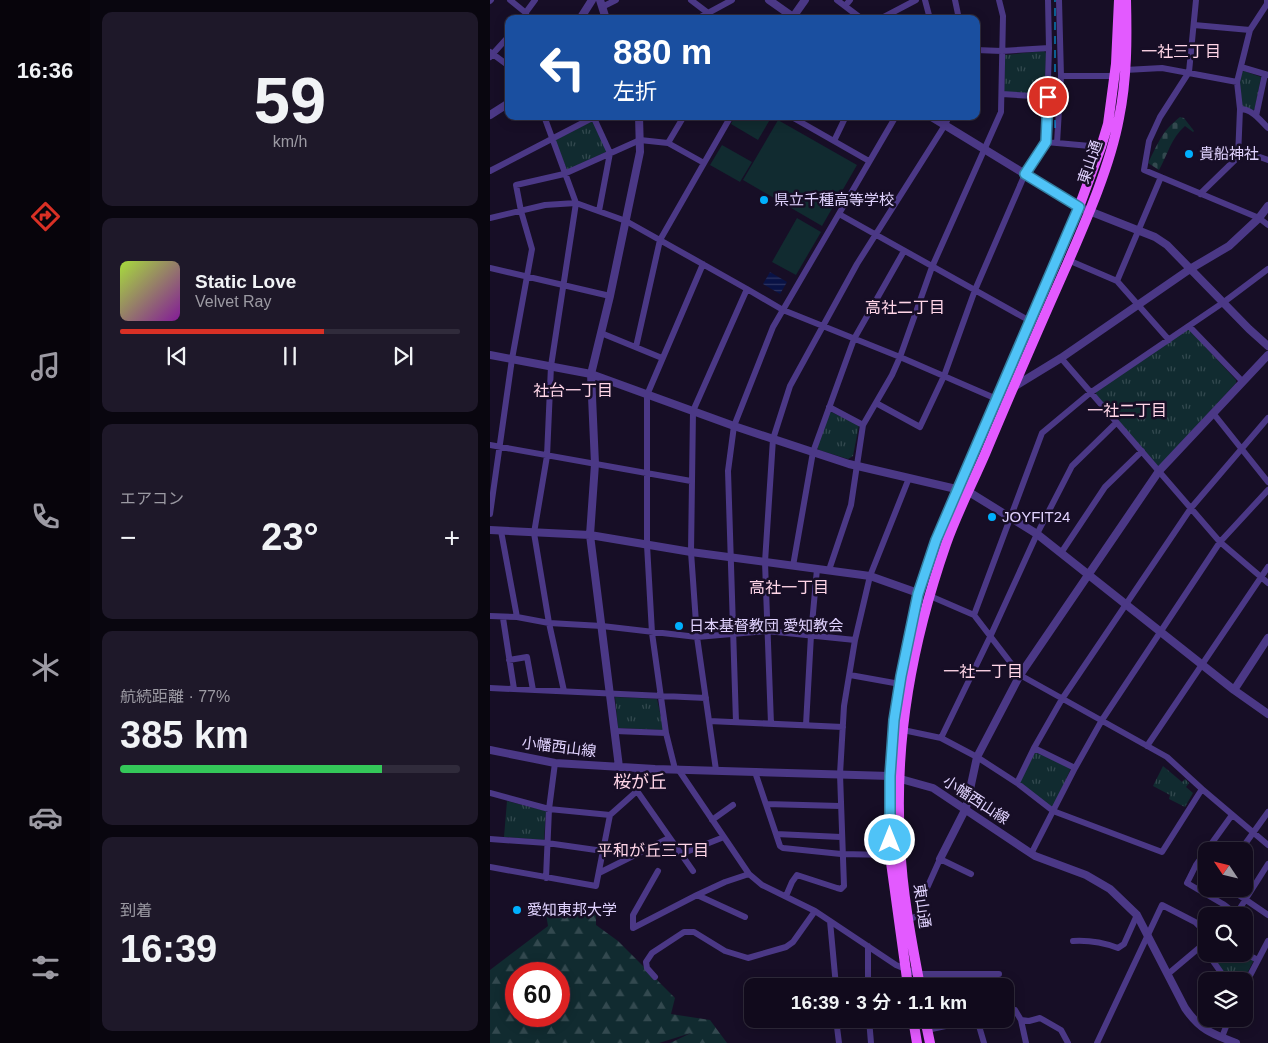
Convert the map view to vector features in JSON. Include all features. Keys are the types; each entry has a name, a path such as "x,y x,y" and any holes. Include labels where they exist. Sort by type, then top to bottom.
{"main road":[{"path":"1113,0 1116,64"},
{"name":"東山通","path":"1001,401 1012,389 1068,260 1084,209 1108,124 1116,64 1119,0"},
{"name":"東山通","path":"907,978 890,855 895,777 905,706 922,621 964,491 1001,401 1030,320 1111,149 1117,126 1126,70 1126,0"},
{"path":"1127,41 1130,0"},
{"name":"東山通","path":"918,978 908,919 900,845 895,777 894,720 918,594 936,540 964,491"},
{"path":"915,1028 918,1043"},
{"path":"928,1030 930,1043"}],"street":[{"path":"510,0 526,13 535,0"},
{"path":"583,15 592,0"},
{"path":"601,4 616,0"},
{"path":"690,0 708,15"},
{"path":"710,15 732,0"},
{"path":"769,0 789,15"},
{"path":"795,15 805,0"},
{"path":"837,0 857,15"},
{"path":"845,6 850,0"},
{"path":"888,15 916,0"},
{"path":"925,0 929,15"},
{"path":"955,0 957,15"},
{"path":"829,570 851,505 863,425 892,375 900,357 932,267 1002,112 1003,16 999,0"},
{"path":"876,403 920,427 944,376 975,290 1025,174 1046,142 1049,48 1048,0"},
{"path":"1057,143 1061,76 1059,0"},
{"path":"1196,0 1189,72 1160,117 1149,141 1144,170 1259,218 1268,225"},
{"path":"1200,194 1238,157 1240,109 1237,82 1250,30 1267,4 1267,0"},
{"path":"1194,25 1250,30"},
{"path":"505,40 491,55 505,64"},
{"path":"980,50 1002,51 1049,48"},
{"path":"1241,67 1267,74 1256,116"},
{"path":"1126,70 1162,68 1237,82"},
{"path":"1061,76 1114,76"},
{"path":"1002,94 1048,97"},
{"path":"490,115 505,106"},
{"path":"1240,109 1244,109 1256,116 1268,128"},
{"path":"546,120 576,203 550,366 547,456 534,532 549,623 564,692"},
{"path":"490,171 588,120"},
{"path":"595,120 610,153 599,211"},
{"path":"619,767 590,535 595,464 591,374 610,296 640,152 639,120"},
{"path":"668,143 682,120"},
{"path":"636,347 660,240 728,120"},
{"path":"797,120 869,161"},
{"path":"834,141 844,120"},
{"path":"736,722 728,471 734,426 773,326 894,120"},
{"path":"937,120 985,151 1084,209 1155,237 1167,245 1268,346"},
{"path":"771,724 765,562 773,439 790,386 857,264 947,120"},
{"path":"490,514 512,359 532,249 516,185 564,174 640,140 668,143 704,163"},
{"path":"1046,142 1101,148"},
{"path":"1237,148 1268,160"},
{"path":"1117,281 1161,178"},
{"path":"490,218 545,205 576,203 599,211 626,221 783,310 823,328 900,357 1001,401"},
{"path":"1012,389 1061,358 1190,269 1229,246 1259,218 1268,206"},
{"path":"839,214 1030,320"},
{"path":"793,566 813,452 854,339 904,251"},
{"path":"1068,260 1117,281 1169,340"},
{"path":"703,264 647,395 647,545 652,633 666,734 676,769 749,874 762,885 815,911 905,969 917,974 999,974"},
{"path":"490,268 610,296"},
{"path":"974,615 1042,432 1090,393 1224,302 1268,269"},
{"path":"716,770 697,638 690,552 693,411 747,289"},
{"path":"1189,326 1243,382"},
{"path":"601,333 662,358"},
{"path":"490,355 591,374 734,426 857,466 964,491 1037,534 1234,690 1268,713"},
{"path":"908,919 920,914 927,888 966,808 977,757 1020,675 1159,471 1268,355"},
{"path":"1061,358 1220,542 1268,583"},
{"path":"829,407 863,425"},
{"path":"1213,412 1268,482"},
{"path":"1017,783 1034,748 1062,699 1191,508 1268,418"},
{"path":"941,738 1037,534 1072,466 1116,423"},
{"path":"490,445 691,481"},
{"path":"1061,553 1105,487 1142,451"},
{"path":"786,896 797,875 841,889 844,882 840,774 843,727 850,675 870,576 908,478"},
{"path":"1031,854 1102,720 1220,542 1268,490"},
{"path":"490,530 590,535 690,552 870,576 918,594"},
{"path":"501,531 517,617"},
{"path":"1147,746 1268,567"},
{"path":"806,725 810,636 817,569"},
{"path":"930,596 974,615 1020,675 1168,756 1202,789 1268,845"},
{"path":"490,616 503,618 517,617 549,623 602,626 697,638 767,631 856,640"},
{"path":"503,618 514,689"},
{"path":"1234,690 1268,638"},
{"path":"509,660 527,657 533,690"},
{"path":"850,675 900,684"},
{"path":"490,688 706,698"},
{"path":"709,721 843,727"},
{"path":"903,730 941,738 977,757 1017,783 1053,811 1162,852 1202,789"},
{"path":"615,731 666,734"},
{"path":"1034,748 1075,768"},
{"name":"小幡西山線","path":"490,750 554,763 638,768 895,777 933,788 966,808 1031,854 1097,880 1110,889 1136,915 1192,1019 1211,1034 1236,1043"},
{"path":"546,878 549,808 554,763"},
{"path":"638,768 637,791 693,871"},
{"path":"755,772 782,848 842,854 890,855"},
{"path":"490,867 596,886 610,815 637,791"},
{"path":"490,794 549,808 610,815"},
{"path":"766,804 840,806"},
{"path":"712,820 733,805"},
{"path":"1246,842 1268,812"},
{"path":"1226,907 1186,883 1196,865 1232,815"},
{"path":"776,834 841,837"},
{"path":"680,854 724,837"},
{"path":"599,873 669,838"},
{"path":"490,839 547,843 603,851"},
{"path":"940,859 971,874"},
{"path":"1241,907 1268,864"},
{"path":"658,871 633,915 633,928 696,895 749,874"},
{"path":"696,895 745,917"},
{"path":"1243,898 1268,915"},
{"path":"1097,1043 1162,905 1198,925"},
{"path":"655,977 647,968 646,962 649,957 652,953 684,932 694,932 725,951 751,958 790,945 815,911"},
{"path":"1073,941 1087,940 1100,942 1118,948 1124,944 1136,915"},
{"path":"830,921 835,978"},
{"path":"1252,972 1268,941"},
{"path":"868,946 868,978"},
{"path":"1168,974 1198,951"},
{"path":"1253,958 1258,960"},
{"path":"1014,1010 1021,1020 1026,1043"},
{"path":"1021,1020 1029,1021 1040,1018 1061,1030 1068,1043"},
{"path":"1222,1037 1226,1027"},
{"path":"837,1028 839,1043"},
{"path":"870,1028 871,1043"},
{"path":"928,1030 937,1028"},
{"path":"980,1028 984,1043"}],"green space":[{"path":"1044,51 1046,53 1045,94 1004,92 1005,55"},
{"path":"1244,71 1261,77 1253,111 1242,106 1239,82"},
{"path":"1180,117 1184,118 1194,131 1185,126 1180,131 1159,170 1148,163 1164,133"},
{"path":"733,120 770,120 758,140 731,124"},
{"path":"778,120 857,165 822,226 743,180"},
{"path":"593,121 607,150 606,152 567,170 555,140"},
{"path":"722,145 752,162 740,182 710,165"},
{"path":"797,218 821,232 796,275 772,262"},
{"path":"1188,328 1236,380 1236,383 1157,466 1096,395 1096,391"},
{"path":"829,411 859,425 853,456 848,459 819,450 817,447"},
{"path":"615,697 657,699 664,730 618,728"},
{"path":"1035,752 1071,768 1053,808 1019,783"},
{"path":"1163,766 1182,782 1185,779 1189,783 1186,787 1193,793 1185,807 1169,799 1170,795 1153,786"},
{"path":"507,801 546,811 544,840 504,837"},
{"path":"596,913 596,925 618,941 675,998 671,1014 710,1020 727,1043 670,1043 691,1033 659,1043 490,1043 490,970 548,926 546,914"},
{"path":"1253,962 1248,972 1222,972 1216,963"}],"shaded area":[{"path":"770,272 787,282 780,294 763,284"}],"railway":[{"path":"1055,0 1055,128"}],"place":[{"name":"貴船神社","path":"1189,154"},
{"name":"県立千種高等学校","path":"764,200"},
{"name":"JOYFIT24","path":"992,517"},
{"name":"日本基督教団 愛知教会","path":"679,626"},
{"name":"愛知東邦大学","path":"517,910"}],"district":[{"name":"一社三丁目","path":"1181,51"},
{"name":"高社二丁目","path":"905,307"},
{"name":"社台一丁目","path":"573,390"},
{"name":"一社二丁目","path":"1127,410"},
{"name":"高社一丁目","path":"789,587"},
{"name":"一社一丁目","path":"983,671"},
{"name":"桜が丘","path":"640,782"},
{"name":"平和が丘三丁目","path":"653,850"}],"route":[{"path":"890,840 890,776 894,720 918,594 936,540 959,491 996,399 1079,207 1025,174 1046,142 1048,97"}]}
